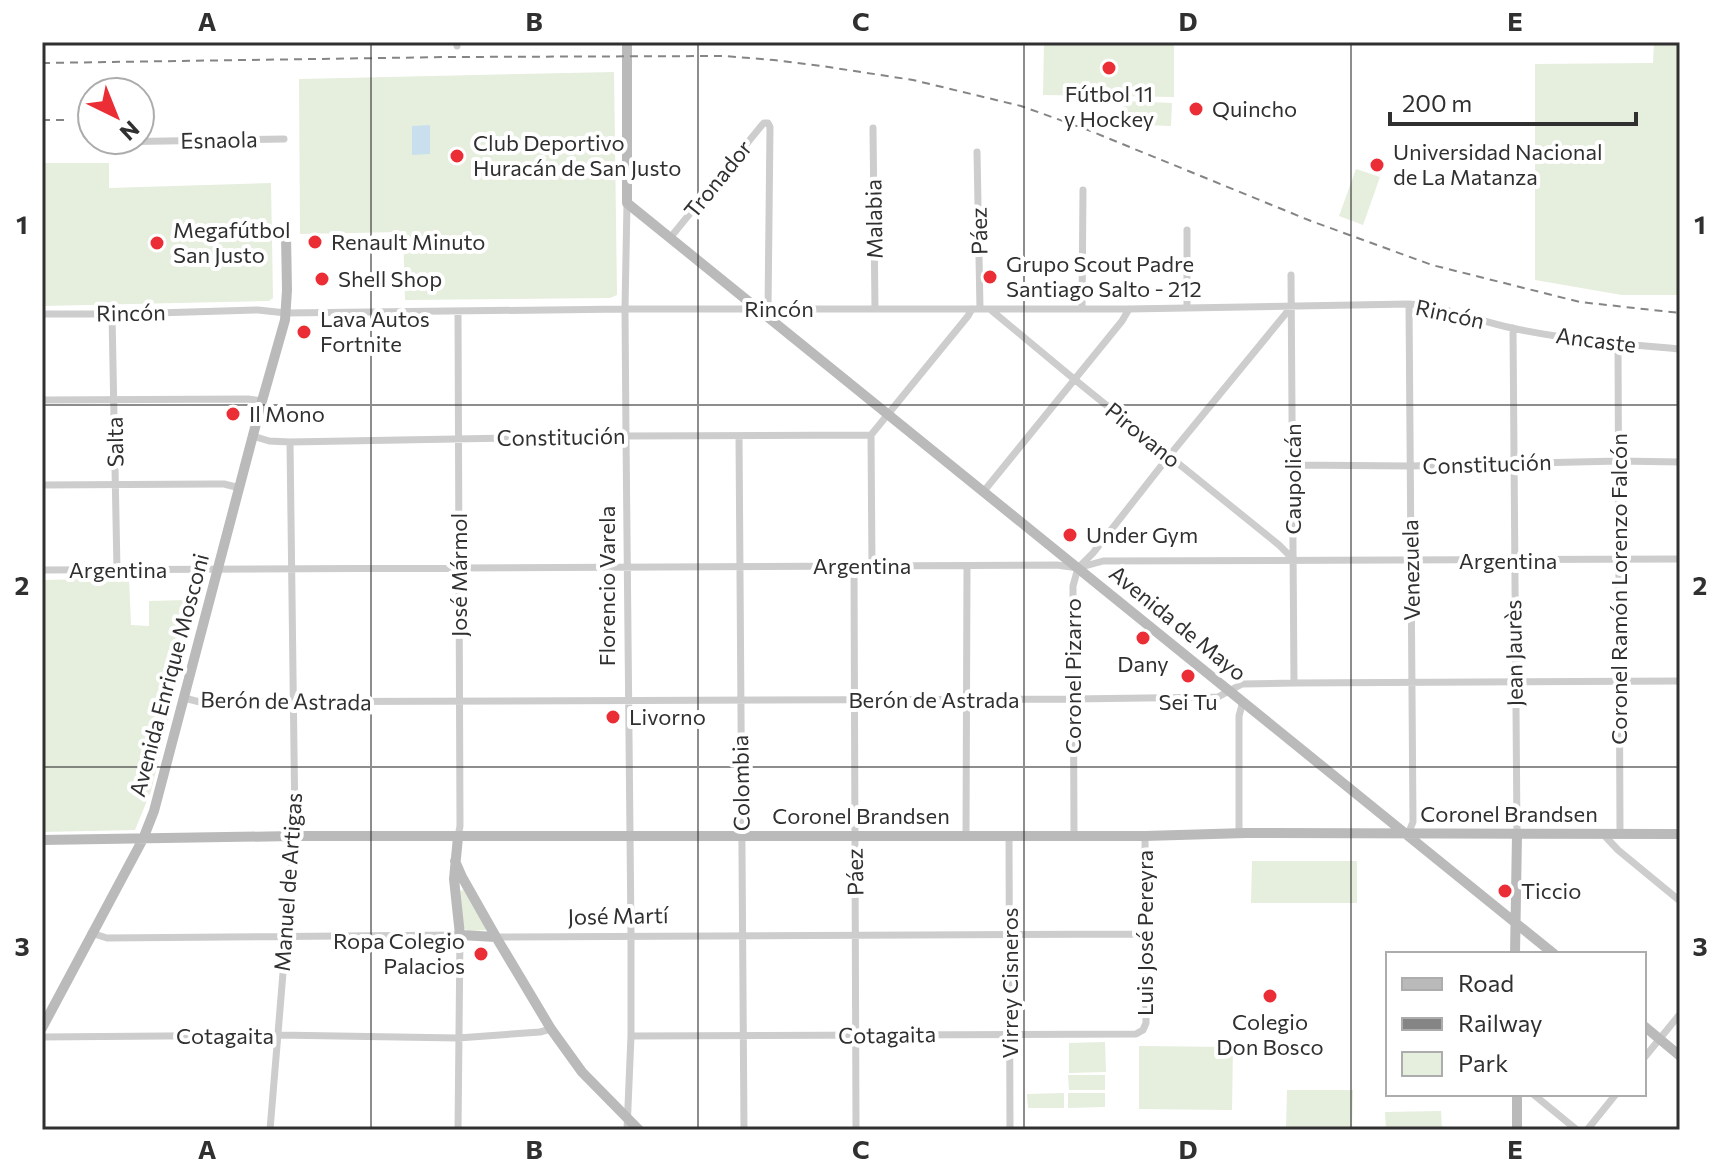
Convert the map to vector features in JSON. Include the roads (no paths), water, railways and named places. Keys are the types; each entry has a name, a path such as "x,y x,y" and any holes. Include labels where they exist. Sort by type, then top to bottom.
{"street":[{"name":"Florencio Varela","path":"627,42 625,309 631,935 628,1124"},
{"name":"Tronador","path":"670,238 762,125 768,123 763,309"},
{"name":"Malabia","path":"873,128 875,309"},
{"name":"Esnaola","path":"156,141 284,139"},
{"name":"Páez","path":"976,309 977,152"},
{"path":"1082,308 1083,190"},
{"name":"Avenida de Mayo","path":"627,203 763,309 888,415 1551,952"},
{"path":"1187,230 1187,307"},
{"name":"Avenida Enrique Mosconi","path":"42,1028 143,839 154,811 280,340 286,313 286,235"},
{"name":"Caupolicán","path":"1291,275 1294,683"},
{"name":"Rincón","path":"42,314 258,310 286,313 1129,309 1409,304 1513,328"},
{"name":"Venezuela","path":"1408,834 1413,822 1409,304"},
{"name":"Coronel Pizarro","path":"1074,835 1073,586 1078,568 1292,306"},
{"path":"872,566 871,435 976,309"},
{"path":"984,491 1129,309"},
{"name":"Pirovano","path":"991,310 1294,560"},
{"name":"José Mármol","path":"458,312 461,702 458,837"},
{"name":"Salta","path":"112,314 117,570"},
{"name":"Ancaste","path":"1513,328 1618,344 1680,349"},
{"name":"Jean Jaurès","path":"1513,328 1517,834"},
{"name":"Coronel Ramón Lorenzo Falcón","path":"1618,344 1620,834"},
{"path":"42,400 262,401"},
{"name":"Constitución","path":"253,436 290,442 871,435"},
{"name":"Colombia","path":"739,436 744,1130"},
{"name":"Manuel de Artigas","path":"270,1130 294,836 290,442"},
{"name":"Constitución","path":"1293,465 1680,462"},
{"path":"42,485 224,484 240,488"},
{"name":"Argentina","path":"42,570 1057,565 1078,568 1103,561 1680,559"},
{"name":"Páez","path":"854,566 856,1130"},
{"path":"966,836 967,567"},
{"name":"Berón de Astrada","path":"184,698 200,702 1073,699 1218,697 1242,684 1680,681"},
{"path":"1239,833 1239,716 1243,701"},
{"path":"1515,952 1517,834"},
{"path":"1603,834 1680,901"},
{"name":"Coronel Brandsen","path":"42,840 294,836 1680,834"},
{"name":"Virrey Cisneros","path":"1009,836 1010,1130"},
{"name":"Luis José Pereyra","path":"1143,1030 1146,1023 1145,836"},
{"path":"458,837 454,879 460,935 458,1130"},
{"path":"455,861 551,1029 582,1072 628,1124 639,1130"},
{"name":"José Martí","path":"91,933 107,938 1145,934"},
{"path":"1646,1055 1680,1014"},
{"path":"1646,1028 1680,1056"},
{"name":"Cotagaita","path":"42,1037 277,1035 458,1038 551,1029"},
{"name":"Cotagaita","path":"631,1036 1136,1034 1143,1030"},
{"path":"1517,1096 1517,1130"},
{"path":"1535,1096 1577,1130"},
{"path":"1587,1130 1614,1096"}],"water":[{"path":"430,125 430,154 412,155 412,126"}],"railway":[{"path":"42,63 724,56 822,66 913,80 1021,106 1311,221 1432,265 1580,302 1680,313"},
{"path":"42,120 66,120"}],"place":[{"name":"Fútbol 11 y Hockey","path":"1109,68"},
{"name":"Quincho","path":"1196,109"},
{"name":"Club Deportivo Huracán de San Justo","path":"457,156"},
{"name":"Universidad Nacional de La Matanza","path":"1377,165"},
{"name":"Renault Minuto","path":"315,242"},
{"name":"Megafútbol San Justo","path":"157,243"},
{"name":"Grupo Scout Padre Santiago Salto - 212","path":"990,277"},
{"name":"Shell Shop","path":"322,279"},
{"name":"Lava Autos Fortnite","path":"304,332"},
{"name":"Il Mono","path":"233,414"},
{"name":"Under Gym","path":"1070,535"},
{"name":"Dany","path":"1143,638"},
{"name":"Sei Tu","path":"1188,676"},
{"name":"Livorno","path":"613,717"},
{"name":"Ticcio","path":"1505,891"},
{"name":"Ropa Colegio Palacios","path":"481,954"},
{"name":"Colegio Don Bosco","path":"1270,996"}]}
